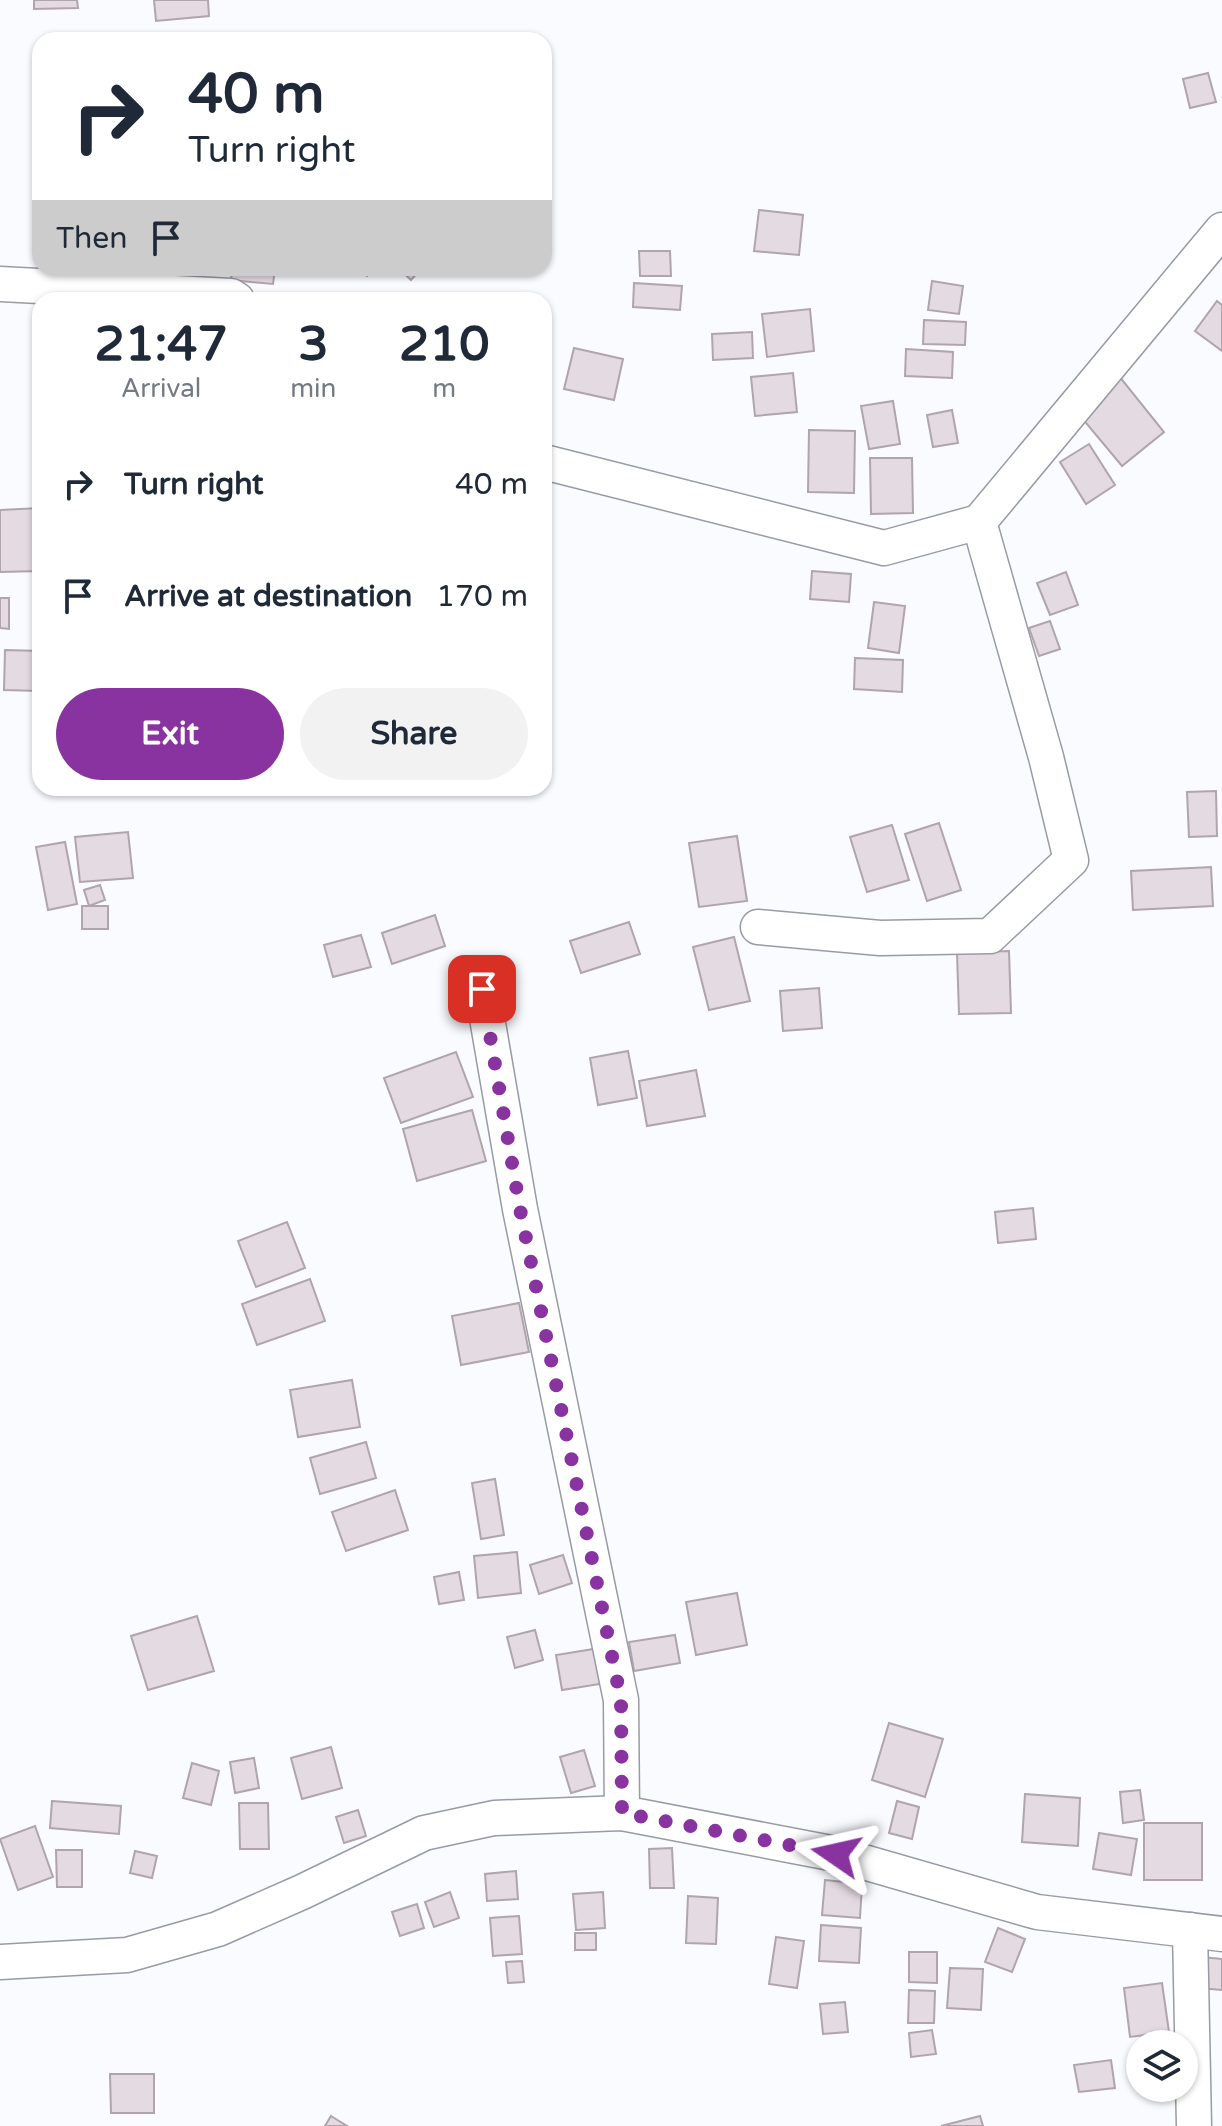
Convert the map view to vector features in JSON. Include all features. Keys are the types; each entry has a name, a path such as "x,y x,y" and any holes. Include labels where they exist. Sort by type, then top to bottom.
{"street":[{"path":"552,464 884,548 979,522 1222,230"},
{"path":"0,284 154,292"},
{"path":"758,927 880,938 990,936 1071,860 1046,757 979,522"},
{"path":"482,989 520,1209 621,1700 622,1813"},
{"path":"0,1962 127,1955 218,1929 424,1833 494,1818 622,1813 836,1854 1037,1912 1206,1932 1194,2126"}],"building":[{"path":"34,0 77,0 78,8 34,9"},
{"path":"154,0 208,0 209,16 156,21"},
{"path":"1208,73 1216,102 1190,108 1183,79"},
{"path":"759,210 803,215 799,255 754,251"},
{"path":"639,251 670,251 671,276 640,276"},
{"path":"231,276 274,276 273,284 231,280"},
{"path":"932,281 963,286 959,314 928,310"},
{"path":"634,283 682,286 680,310 633,307"},
{"path":"1217,301 1222,305 1222,351 1195,331"},
{"path":"810,309 814,351 767,357 762,314"},
{"path":"924,320 966,322 965,345 923,344"},
{"path":"752,332 753,358 713,360 712,334"},
{"path":"574,348 623,359 614,400 564,389"},
{"path":"906,349 953,352 952,378 905,376"},
{"path":"793,373 797,412 755,416 751,377"},
{"path":"1119,376 1164,432 1122,466 1076,411"},
{"path":"893,401 900,444 869,449 861,406"},
{"path":"952,410 958,443 933,447 927,415"},
{"path":"809,430 855,431 854,493 808,492"},
{"path":"1089,444 1115,485 1086,504 1060,462"},
{"path":"870,458 912,458 913,513 871,514"},
{"path":"32,508 32,571 0,572 0,510"},
{"path":"812,571 851,574 849,602 810,599"},
{"path":"1066,572 1078,605 1050,615 1037,583"},
{"path":"0,598 9,598 9,629 0,628"},
{"path":"874,602 905,606 899,653 868,648"},
{"path":"1050,621 1060,649 1039,656 1029,628"},
{"path":"5,650 32,651 32,691 4,690"},
{"path":"855,658 903,660 902,692 854,689"},
{"path":"1216,791 1217,836 1189,837 1187,792"},
{"path":"939,823 961,890 927,901 905,834"},
{"path":"892,825 909,880 867,892 850,837"},
{"path":"128,832 133,878 80,882 75,837"},
{"path":"737,836 747,901 699,907 689,843"},
{"path":"65,842 77,904 48,910 36,847"},
{"path":"1211,867 1213,906 1133,910 1131,871"},
{"path":"100,885 105,900 89,906 84,890"},
{"path":"82,906 108,906 108,929 82,929"},
{"path":"435,915 445,946 392,964 382,933"},
{"path":"629,922 640,954 581,973 570,941"},
{"path":"361,935 371,967 333,977 324,945"},
{"path":"734,937 750,1001 709,1010 693,947"},
{"path":"1009,951 1011,1013 959,1014 957,953"},
{"path":"819,988 822,1028 783,1031 780,991"},
{"path":"628,1051 637,1098 598,1105 590,1058"},
{"path":"456,1052 473,1097 401,1123 384,1078"},
{"path":"696,1070 705,1116 647,1126 639,1081"},
{"path":"472,1110 486,1161 417,1181 403,1129"},
{"path":"1033,1208 1036,1239 998,1243 995,1212"},
{"path":"287,1222 305,1268 256,1287 238,1241"},
{"path":"310,1279 325,1321 257,1345 242,1304"},
{"path":"519,1303 529,1352 461,1365 452,1316"},
{"path":"352,1380 360,1427 298,1437 290,1390"},
{"path":"366,1442 376,1478 320,1494 310,1458"},
{"path":"495,1479 504,1535 481,1539 472,1483"},
{"path":"395,1490 408,1530 346,1551 332,1512"},
{"path":"517,1552 521,1593 478,1598 474,1556"},
{"path":"563,1555 572,1583 539,1594 530,1565"},
{"path":"459,1572 464,1600 439,1604 434,1577"},
{"path":"737,1593 747,1645 696,1655 686,1602"},
{"path":"197,1616 214,1671 148,1690 131,1636"},
{"path":"535,1630 543,1660 515,1668 507,1637"},
{"path":"675,1635 680,1663 634,1671 629,1642"},
{"path":"600,1648 606,1683 562,1690 556,1655"},
{"path":"889,1723 943,1739 925,1797 872,1780"},
{"path":"331,1747 342,1788 302,1799 291,1758"},
{"path":"584,1750 595,1786 571,1793 560,1757"},
{"path":"254,1758 259,1788 235,1793 230,1762"},
{"path":"192,1763 219,1771 211,1805 183,1798"},
{"path":"1140,1790 1144,1820 1123,1823 1120,1792"},
{"path":"1025,1794 1080,1798 1078,1846 1022,1842"},
{"path":"52,1801 121,1806 119,1834 50,1828"},
{"path":"897,1801 919,1807 912,1839 889,1833"},
{"path":"239,1803 268,1803 269,1849 240,1849"},
{"path":"358,1810 366,1836 344,1843 336,1817"},
{"path":"1144,1823 1202,1823 1202,1880 1144,1880"},
{"path":"35,1826 53,1877 18,1890 0,1839"},
{"path":"1099,1833 1137,1839 1131,1875 1093,1869"},
{"path":"672,1848 674,1888 650,1888 649,1849"},
{"path":"56,1850 82,1850 82,1887 57,1887"},
{"path":"135,1851 157,1856 152,1878 130,1873"},
{"path":"516,1871 518,1899 487,1901 485,1874"},
{"path":"825,1880 862,1884 860,1918 822,1915"},
{"path":"450,1892 459,1918 434,1927 425,1902"},
{"path":"603,1892 605,1928 576,1930 573,1894"},
{"path":"688,1896 718,1898 716,1944 686,1943"},
{"path":"417,1904 424,1928 400,1936 392,1912"},
{"path":"519,1916 522,1954 493,1956 490,1918"},
{"path":"821,1925 861,1928 859,1963 819,1961"},
{"path":"998,1928 1025,1939 1012,1972 985,1962"},
{"path":"575,1933 596,1933 596,1950 575,1950"},
{"path":"776,1937 804,1941 797,1988 769,1984"},
{"path":"909,1952 937,1952 937,1983 909,1982"},
{"path":"1202,1957 1222,1959 1222,1990 1200,1988"},
{"path":"522,1961 524,1982 508,1983 506,1962"},
{"path":"950,1968 983,1969 981,2010 947,2008"},
{"path":"1162,1983 1169,2030 1129,2030 1124,1988"},
{"path":"909,1990 935,1991 934,2023 908,2023"},
{"path":"845,2002 848,2032 823,2034 820,2004"},
{"path":"932,2030 936,2054 911,2057 909,2033"},
{"path":"1111,2060 1115,2088 1079,2092 1074,2065"},
{"path":"110,2074 154,2074 154,2113 111,2113"},
{"path":"331,2116 347,2126 325,2126"},
{"path":"980,2116 983,2126 941,2126"}],"route":[{"path":"482,989 520,1209 621,1700 622,1813 836,1854"}]}
